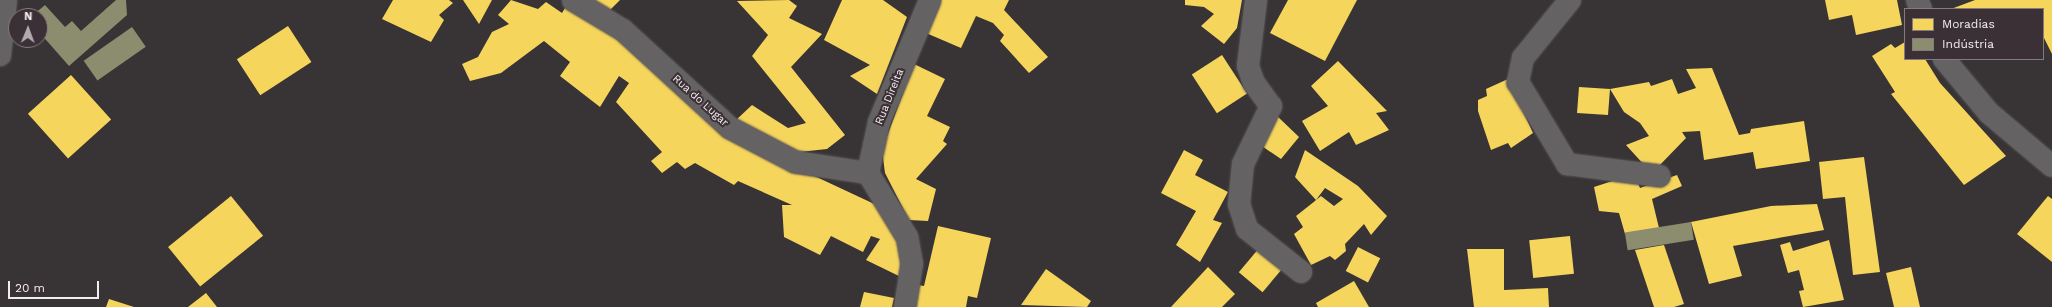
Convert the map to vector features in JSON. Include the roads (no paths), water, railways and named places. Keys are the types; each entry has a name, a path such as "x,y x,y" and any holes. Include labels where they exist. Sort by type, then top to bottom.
{"street":[{"path":"0,55 6,0"},
{"name":"Rua do Lugar","path":"573,0 623,30 730,128 795,162 868,173"},
{"name":"Rua Direita","path":"868,173 879,122 930,0"},
{"path":"1256,0 1248,66 1254,83 1271,106 1244,164 1238,204 1247,230 1301,272"},
{"path":"1570,0 1523,58 1518,82 1567,164 1659,176"},
{"path":"1945,60 1989,113 2052,166"},
{"path":"868,173 907,237 912,264 905,307"}]}
